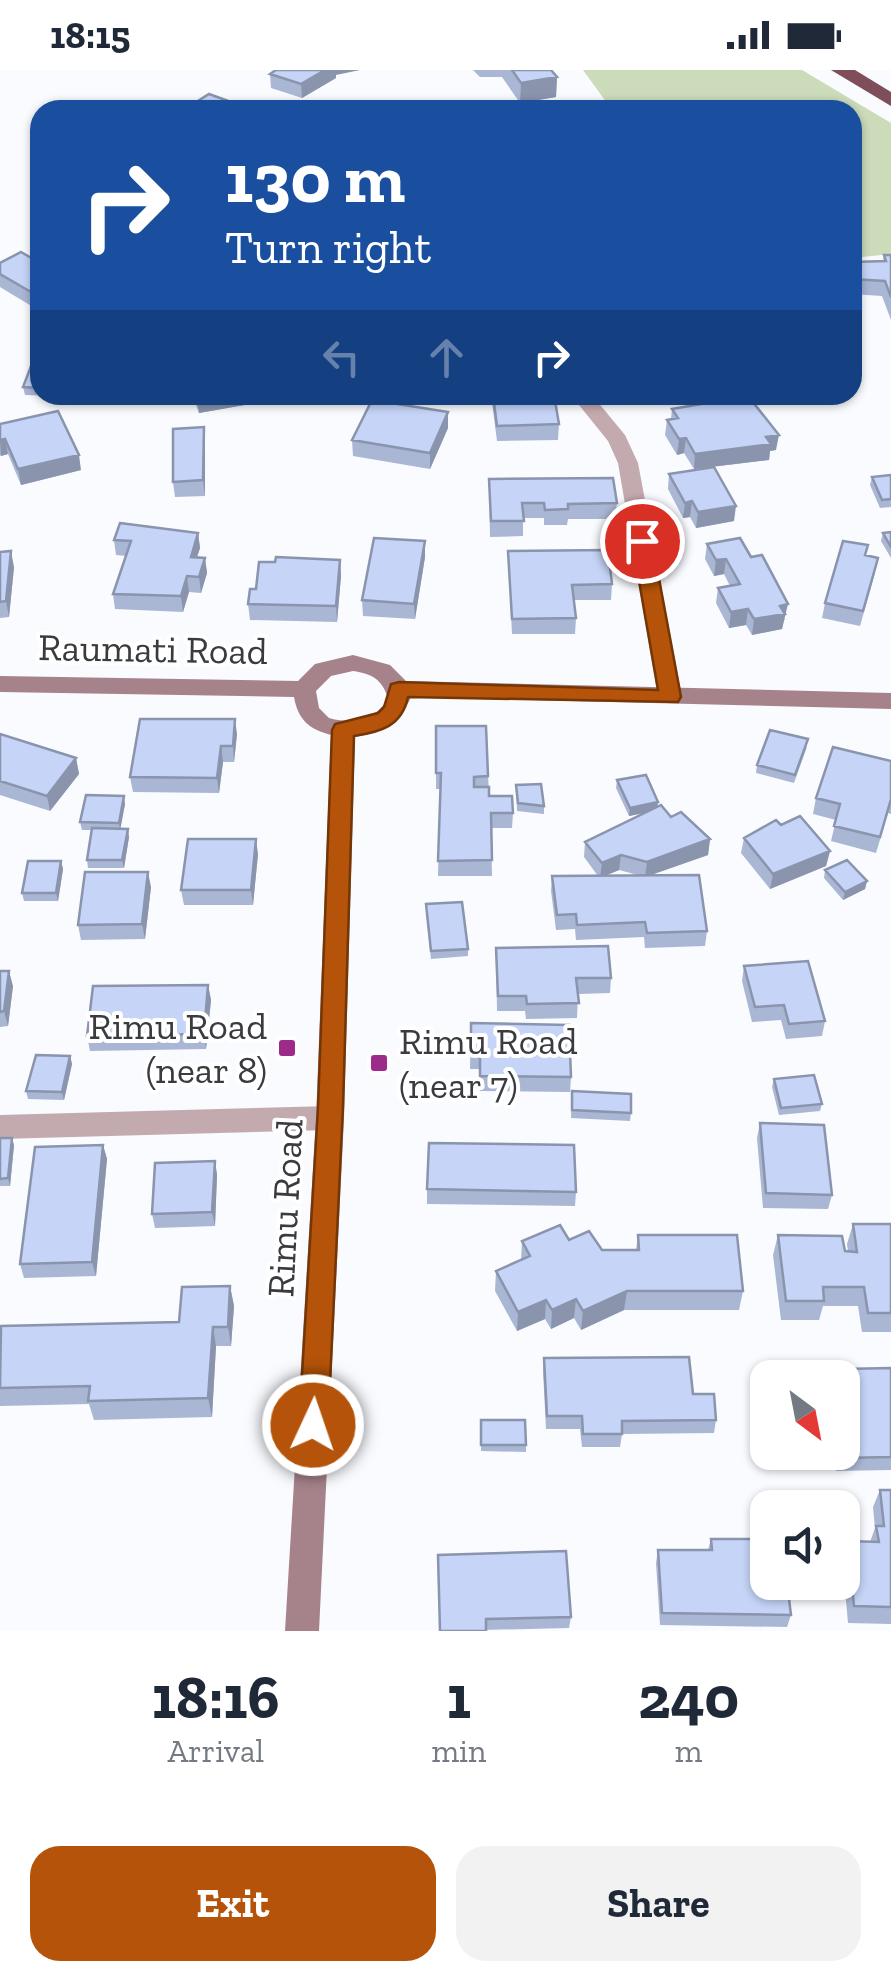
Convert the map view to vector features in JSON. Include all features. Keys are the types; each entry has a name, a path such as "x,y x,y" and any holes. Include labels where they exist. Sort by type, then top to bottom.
{"highway":[{"path":"841,70 891,100"}],"main road":[{"path":"399,689 394,710 386,719 343,730 324,725 310,715 304,702 304,689 323,670 353,663 382,670 399,689 891,701"},
{"name":"Raumati Road","path":"0,684 304,689"},
{"name":"Rimu Road","path":"302,1631 330,1118 343,730"}],"street":[{"path":"589,405 618,439 628,463 670,697"},
{"path":"0,1127 330,1118"}],"green space":[{"path":"583,70 802,70 852,100 605,100"},
{"path":"862,106 891,123 891,254 862,257"}],"building":[{"path":"276,70 325,70 301,84 270,74"},
{"path":"512,70 551,70 557,77 521,83"},
{"path":"209,94 226,100 200,100"},
{"path":"21,252 30,257 30,291 0,274 0,263"},
{"path":"884,255 891,255 891,297 885,281 862,280 862,262 886,261"},
{"path":"30,369 30,387 23,387"},
{"path":"370,405 404,405 448,412 430,453 352,440"},
{"path":"494,405 556,405 559,424 497,426"},
{"path":"755,405 779,435 766,437 771,444 695,454 686,438 679,439 667,420 678,418 672,409"},
{"path":"58,411 79,455 18,469 5,439 0,440 0,424"},
{"path":"204,427 203,480 173,482 173,429"},
{"path":"714,467 736,506 698,512 692,501 685,503 669,474"},
{"path":"891,475 891,499 882,500 872,477"},
{"path":"613,478 617,503 568,504 568,509 545,510 544,503 522,503 524,521 491,521 489,479"},
{"path":"120,523 198,533 191,557 205,558 199,577 187,576 181,596 113,594 131,541 114,540"},
{"path":"374,538 425,541 414,604 362,600"},
{"path":"740,538 751,557 762,555 788,604 780,606 785,614 754,619 748,609 731,612 718,588 740,584 726,559 716,560 707,544"},
{"path":"843,541 868,545 865,555 878,558 863,611 825,603"},
{"path":"608,550 612,584 572,585 576,618 512,619 508,551"},
{"path":"11,551 6,601 0,602 0,552"},
{"path":"276,557 340,560 336,606 248,604 250,589 256,589 259,562 275,562"},
{"path":"140,719 235,719 233,746 221,746 217,778 130,777"},
{"path":"436,726 486,726 488,776 474,777 474,787 489,787 489,796 512,796 513,813 491,813 492,860 438,861 441,773 436,773"},
{"path":"770,730 808,739 795,775 757,765"},
{"path":"0,734 76,758 47,796 0,781"},
{"path":"833,747 891,761 891,799 880,837 834,826 840,804 816,798"},
{"path":"646,775 658,802 630,808 617,780"},
{"path":"541,784 544,806 518,803 516,785"},
{"path":"86,795 124,796 119,823 80,822"},
{"path":"661,805 671,817 681,812 710,839 647,862 621,855 602,863 585,842"},
{"path":"800,816 830,851 773,874 744,838 776,820 781,825"},
{"path":"92,828 128,829 122,860 87,860"},
{"path":"188,839 256,839 251,890 181,890"},
{"path":"847,860 867,881 845,892 825,870"},
{"path":"28,861 61,861 56,893 22,893"},
{"path":"85,872 148,872 142,924 78,925"},
{"path":"699,875 707,931 647,933 645,922 577,925 576,914 557,915 552,876"},
{"path":"462,902 468,949 431,951 426,904"},
{"path":"608,946 611,978 576,978 579,1003 527,1004 526,996 498,996 496,948"},
{"path":"808,961 825,1021 789,1024 784,1005 755,1007 744,966"},
{"path":"0,971 9,971 4,1011 0,1012"},
{"path":"208,985 204,1034 87,1036 93,986"},
{"path":"471,1023 569,1025 571,1077 480,1076 480,1054 471,1054"},
{"path":"36,1055 70,1056 62,1092 26,1091"},
{"path":"814,1075 822,1104 781,1108 774,1079"},
{"path":"572,1091 631,1094 631,1113 572,1110"},
{"path":"760,1123 824,1125 832,1195 766,1193"},
{"path":"0,1138 12,1138 8,1178 0,1179"},
{"path":"429,1143 574,1145 576,1192 427,1189"},
{"path":"103,1145 92,1262 20,1264 35,1147"},
{"path":"215,1161 212,1212 152,1214 155,1163"},
{"path":"853,1224 891,1224 891,1313 868,1313 864,1287 823,1287 824,1301 786,1301 778,1235 842,1236 845,1251 857,1252"},
{"path":"560,1225 569,1240 589,1231 602,1250 639,1250 638,1235 737,1235 743,1291 627,1291 583,1311 576,1299 552,1310 546,1300 518,1312 496,1271 530,1256 522,1241"},
{"path":"230,1286 228,1327 213,1327 208,1398 88,1401 90,1386 0,1388 1,1326 179,1322 182,1287"},
{"path":"689,1357 693,1394 714,1394 716,1420 622,1421 622,1434 583,1434 582,1416 547,1416 544,1358"},
{"path":"891,1368 891,1457 860,1458 860,1369"},
{"path":"481,1420 525,1420 526,1445 481,1445"},
{"path":"880,1490 891,1490 891,1607 854,1606 853,1600 860,1600 860,1541 879,1542 876,1526 884,1526"},
{"path":"711,1539 750,1539 750,1600 789,1600 791,1615 662,1613 658,1550 712,1550"},
{"path":"566,1551 571,1617 486,1619 486,1631 440,1631 438,1555"}],"place":[{"name":"Rimu Road (near 8)","path":"287,1048"},
{"name":"Rimu Road (near 7)","path":"379,1063"}],"route":[{"path":"313,1425 330,1107 343,730 386,719 399,700 399,689 670,697 642,541"}]}
